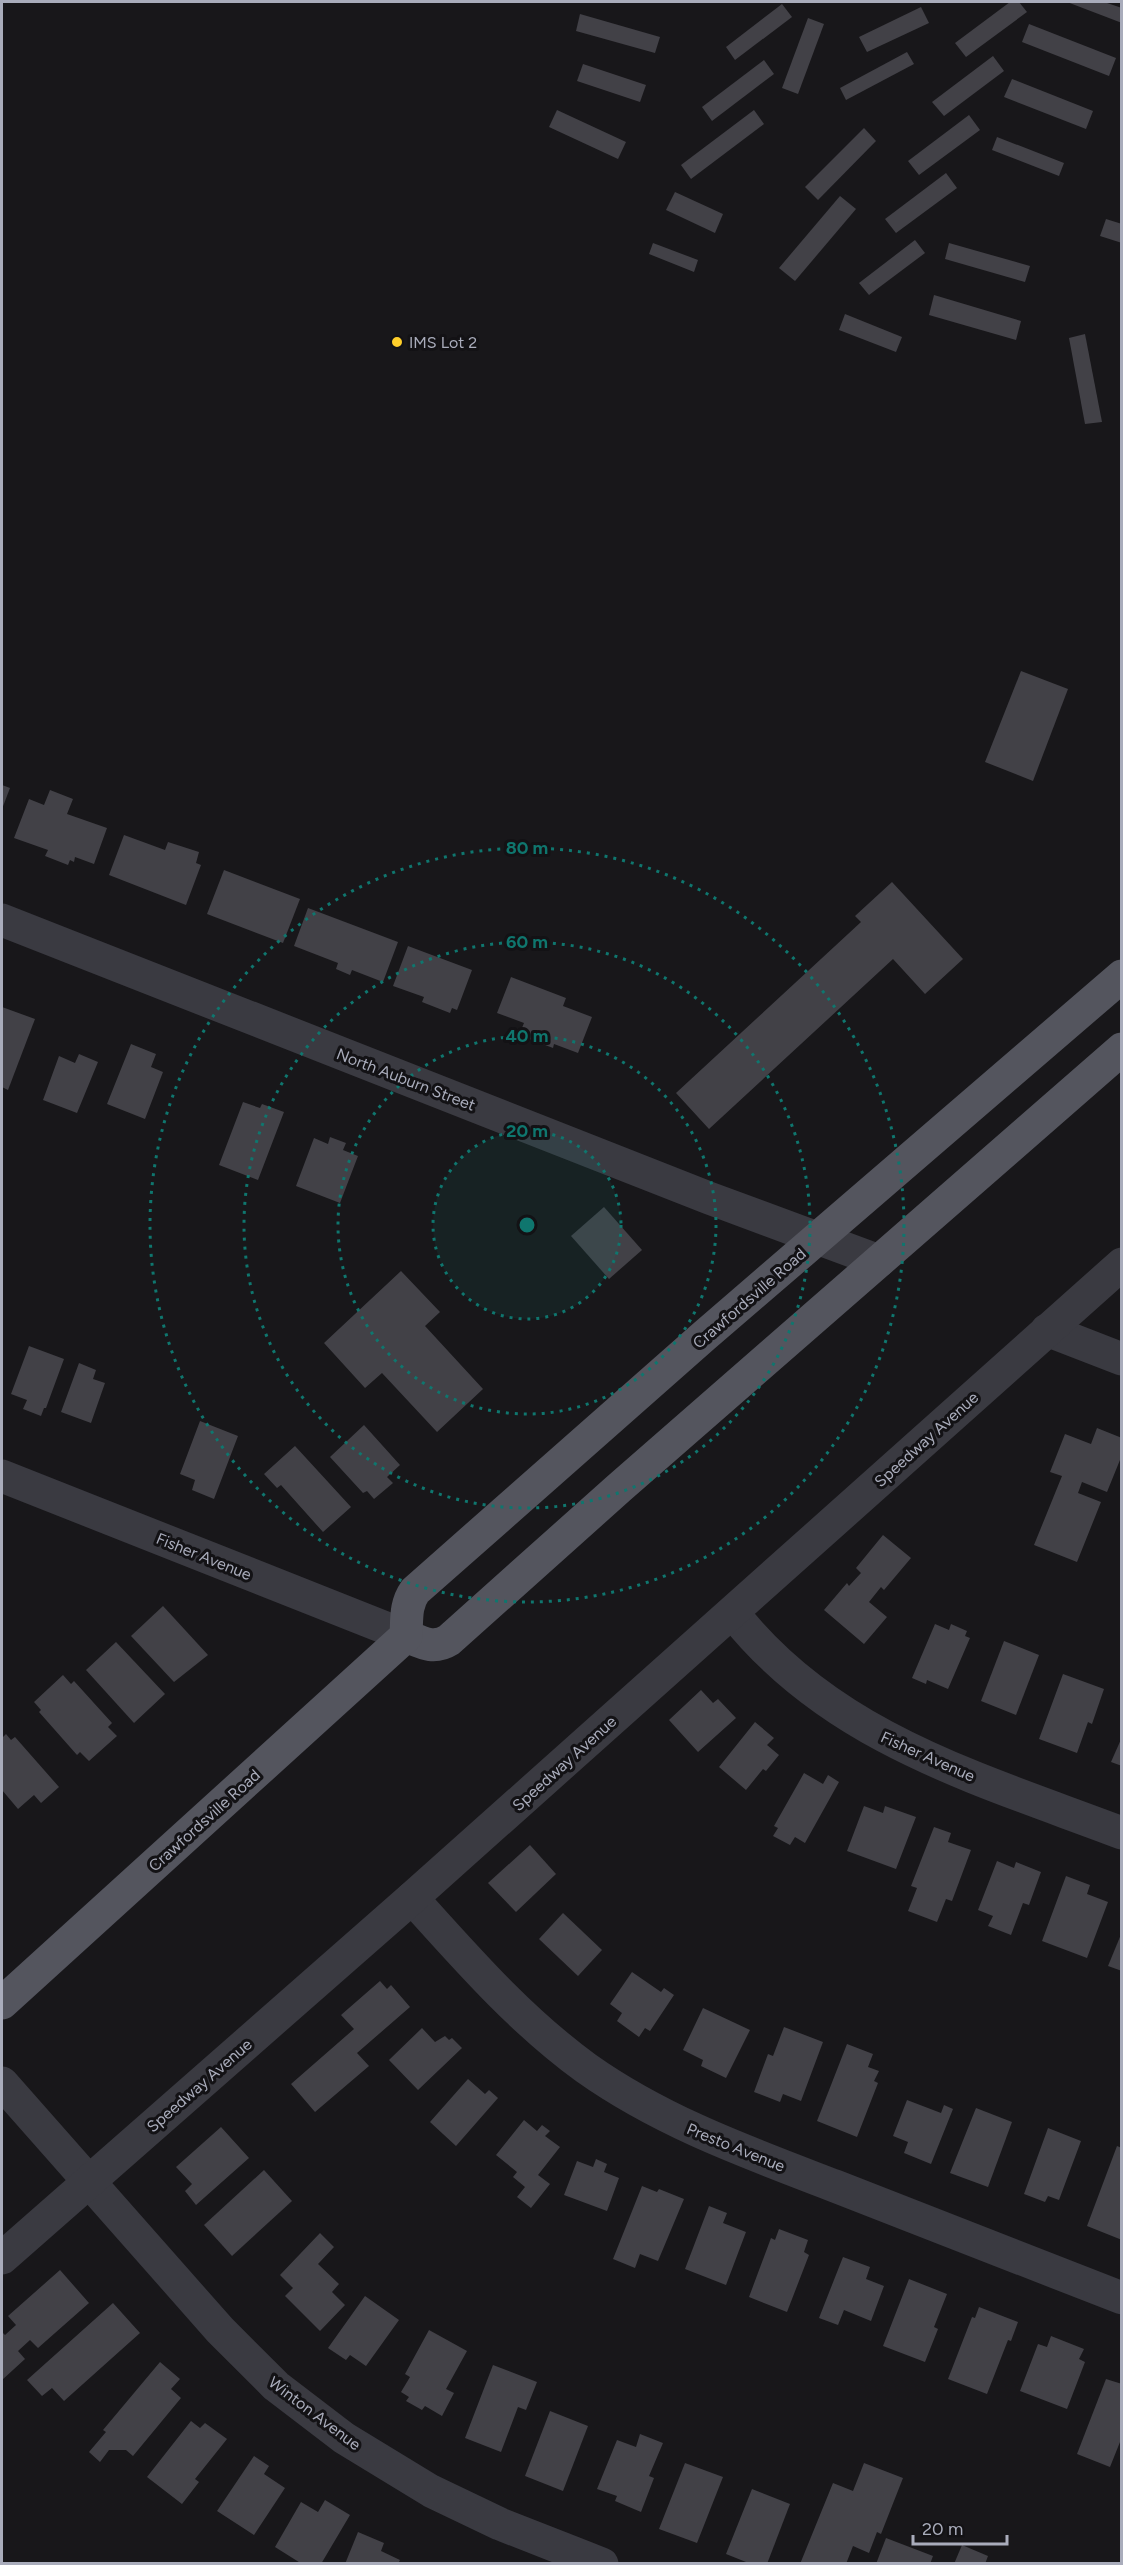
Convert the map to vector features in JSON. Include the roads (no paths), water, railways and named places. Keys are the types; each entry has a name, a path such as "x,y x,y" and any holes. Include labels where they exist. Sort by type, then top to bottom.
{"main road":[{"name":"Crawfordsville Road","path":"2,2003 406,1636 407,1609 415,1591 816,1239 1122,976"},
{"path":"406,1636 431,1646 441,1645 449,1640 1122,1049"}],"street":[{"name":"North Auburn Street","path":"2,920 816,1239 879,1261"},
{"name":"Speedway Avenue","path":"2,2258 412,1898 1122,1264"},
{"path":"1047,1330 1122,1359"},
{"name":"Fisher Avenue","path":"2,1476 406,1636"},
{"name":"Fisher Avenue","path":"733,1612 785,1666 816,1692 868,1728 905,1749 1122,1833"},
{"name":"Presto Avenue","path":"412,1898 499,1995 521,2015 580,2064 639,2102 715,2140 1122,2298"},
{"name":"Winton Avenue","path":"2,2083 87,2182 236,2347 276,2386 320,2421 394,2470 431,2491 500,2524 602,2564"}],"place":[{"name":"IMS Lot 2","path":"397,342"}]}
